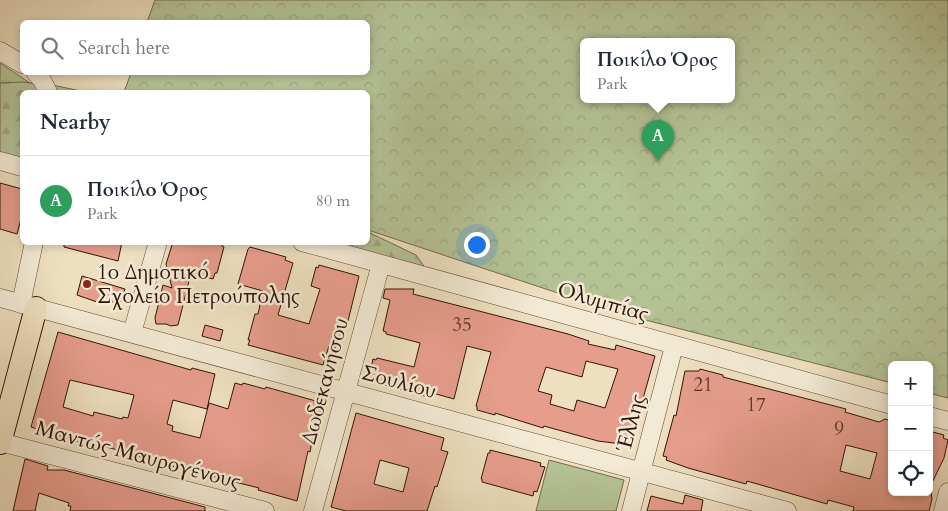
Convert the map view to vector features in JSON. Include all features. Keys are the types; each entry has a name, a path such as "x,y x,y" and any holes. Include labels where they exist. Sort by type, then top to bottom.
{"main road":[{"path":"0,443 28,306"}],"street":[{"path":"0,51 20,63"},
{"path":"38,75 47,90"},
{"path":"0,161 20,166"},
{"path":"28,306 34,245"},
{"path":"132,333 157,245"},
{"name":"Ολυμπίας","path":"313,245 888,404"},
{"name":"Δωδεκανήσου","path":"313,511 381,264"},
{"name":"Σουλίου","path":"0,298 787,511"},
{"name":"Έλλης","path":"631,511 674,346"},
{"path":"933,417 948,421"},
{"name":"Μαντώς Μαυρογένους","path":"0,443 265,511"},
{"path":"943,511 948,492"}],"green space":[{"path":"155,0 948,0 948,398 933,394 933,361 888,361 888,382 618,313 370,231 370,90 125,90 130,75 370,75 370,20 148,20"},
{"path":"0,63 30,83 0,83"},
{"path":"23,82 76,90 20,90 20,159 0,154 0,83"},
{"path":"370,233 416,255 426,269 338,245 370,245"},
{"path":"549,460 624,480 616,511 536,511"}],"building":[{"path":"0,183 20,188 20,223 17,234 0,229"},
{"path":"64,245 121,245 118,261 64,247"},
{"path":"172,245 222,245 224,247 217,273 215,273 213,279 191,273 178,325 171,326 156,324 155,318 163,285 172,288 166,264"},
{"path":"250,247 286,257 285,260 293,263 278,315 309,324 320,289 311,286 316,267 318,268 319,265 359,276 348,321 346,321 339,347 329,346 323,365 248,345 255,314 258,314 263,291 238,284"},
{"path":"82,276 125,289 120,304 102,299 100,303 77,295"},
{"path":"385,289 414,289 413,294 568,334 589,341 588,344 615,350 616,345 655,356 630,445 598,441 544,426 543,428 495,413 495,415 477,410 476,406 491,352 467,346 454,399 429,392 428,397 378,383 379,379 369,377 373,359 376,360 377,358 414,367 420,343 386,334 383,331 390,300 383,298","holes":["586,361 618,369 605,408 577,400 574,411 550,404 552,395 538,391 546,367 582,377"]},
{"path":"205,325 223,330 220,341 202,336"},
{"path":"58,332 191,370 192,368 215,374 207,409 173,400 167,424 173,426 172,431 200,438 209,403 228,409 235,383 242,385 243,383 265,389 266,387 323,403 317,426 315,425 310,452 308,451 297,501 258,490 259,488 140,458 83,441 82,443 31,427","holes":["70,380 134,395 128,418 123,417 122,419 94,412 93,416 63,407"]},
{"path":"700,369 723,375 723,377 846,409 845,412 879,422 885,419 888,420 888,496 932,496 929,511 853,511 854,507 828,500 827,504 747,481 746,484 666,460 667,457 663,456 674,415 676,416 685,371 699,371","holes":["846,445 877,453 870,479 840,471"]},
{"path":"356,413 444,438 441,450 448,452 427,511 346,511 331,507","holes":["380,460 409,468 403,492 374,484"]},
{"path":"933,432 944,435 943,438 948,440 944,458 933,481"},
{"path":"490,450 541,463 540,466 545,467 537,492 534,491 533,496 482,482 481,479"},
{"path":"25,459 48,466 47,470 64,470 205,507 205,511 70,511 71,506 68,506 69,503 39,493 35,511 13,511"},
{"path":"685,495 703,500 701,511 647,511 651,496 683,504"}],"place":[{"name":"Ποικίλο Όρος","path":"658,161"},
{"name":"1ο Δημοτικό Σχολείο Πετρούπολης","path":"87,284"}]}
